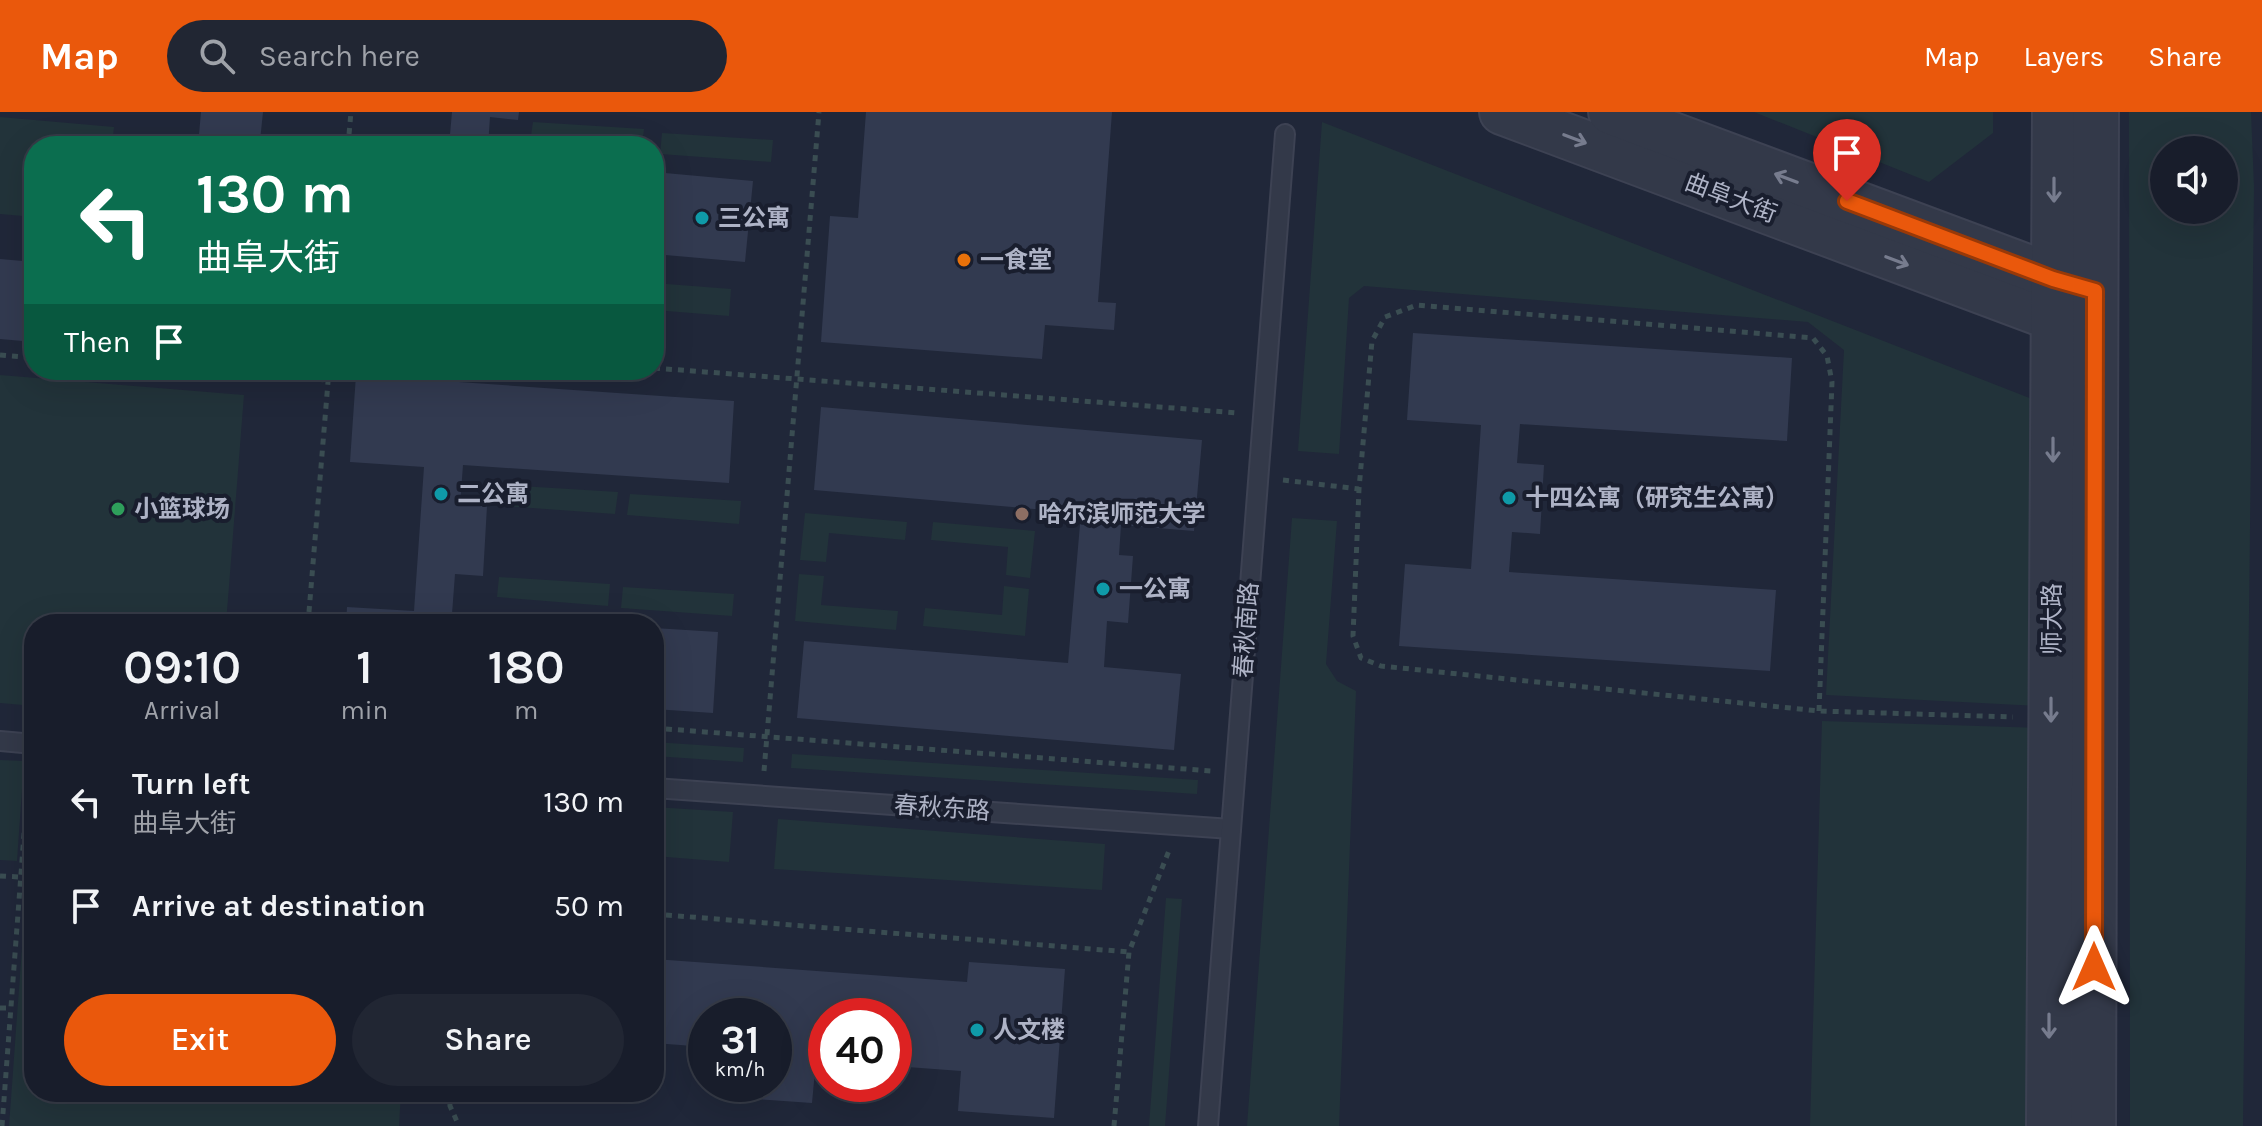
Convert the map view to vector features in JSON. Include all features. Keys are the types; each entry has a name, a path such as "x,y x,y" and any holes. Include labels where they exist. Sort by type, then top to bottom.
{"street":[{"name":"曲阜大街","path":"1502,112 2095,312"},
{"name":"曲阜大街","path":"1611,112 2053,299"},
{"name":"师大路","path":"2049,1126 2055,112"},
{"name":"师大路","path":"2093,1126 2096,112"}],"lane":[{"name":"春秋南路","path":"1208,1126 1285,134"},
{"path":"0,741 24,743"},
{"name":"春秋东路","path":"664,789 1231,829"}],"path":[{"path":"349,136 351,112"},
{"path":"762,796 819,112"},
{"path":"1819,711 1832,382 1827,356 1813,338 1417,305 1385,317 1372,341 1359,489 1353,636 1361,658 1381,666 1819,711 2014,717"},
{"path":"0,355 24,357"},
{"path":"664,369 1263,415"},
{"path":"309,614 328,380"},
{"path":"1258,477 1359,489"},
{"path":"664,729 1235,773"},
{"path":"1114,1126 1129,952 1179,825"},
{"path":"2,1126 24,836"},
{"path":"0,876 20,877"},
{"path":"664,915 1129,952"},
{"path":"0,1008 12,1008"},
{"path":"450,1102 459,1126"}],"shaded area":[{"path":"1754,112 1993,112 1993,133 1929,182"},
{"path":"2129,112 2251,112 2254,187 2243,1126 2130,1126"},
{"path":"0,117 114,127 113,136 24,136 24,216 0,214"},
{"path":"533,122 644,129 643,136 531,136"},
{"path":"1322,122 2045,404 2039,706 1826,695 1844,350 1808,322 1364,286 1349,298 1339,454 1298,451"},
{"path":"662,133 773,140 771,162 664,154"},
{"path":"664,284 731,289 729,316 664,311"},
{"name":"小篮球场","path":"0,375 24,377 24,380 61,380 244,395 227,614 24,614 24,705 0,703"},
{"path":"506,485 618,492 615,514 504,506"},
{"path":"630,494 741,501 739,524 627,515"},
{"path":"805,513 907,522 905,540 829,533 826,562 800,560"},
{"path":"1292,518 1337,521 1326,664 1337,681 1356,691 1339,1126 1247,1126"},
{"path":"933,522 1035,531 1030,578 1006,575 1008,547 931,540"},
{"path":"799,574 824,576 821,605 898,611 896,630 795,621"},
{"path":"499,577 610,584 608,606 497,597"},
{"path":"1004,586 1029,589 1025,636 923,626 925,608 1002,615"},
{"path":"623,587 734,594 732,616 621,608"},
{"path":"1822,721 2041,728 2029,1126 1810,1126"},
{"path":"664,743 744,748 743,762 664,757"},
{"path":"792,754 1198,780 1197,794 791,768"},
{"path":"0,760 24,761 17,861 0,860"},
{"path":"664,808 733,812 729,862 664,857"},
{"path":"778,819 1105,844 1102,890 774,869"},
{"path":"1166,898 1182,899 1165,1126 1149,1126"},
{"path":"24,920 24,1102 400,1102 399,1126 9,1126"}],"building":[{"path":"201,112 263,112 261,136 199,136"},
{"path":"452,112 519,112 518,120 490,117 489,136 450,136"},
{"name":"一食堂","path":"866,112 1112,112 1098,302 1116,303 1114,330 1045,325 1042,359 821,342 830,216 858,218"},
{"name":"三公寓","path":"664,173 753,181 745,262 664,255"},
{"path":"0,259 24,261 24,341 0,339"},
{"name":"十四公寓（研究生公寓）","path":"1413,333 1792,358 1787,441 1520,424 1517,463 1544,465 1540,534 1512,532 1509,572 1776,590 1770,671 1399,646 1405,564 1471,569 1481,425 1407,420"},
{"name":"二公寓","path":"356,380 429,380 734,401 729,483 463,465 460,505 487,506 483,576 455,574 452,614 347,614 347,607 414,611 424,467 350,462"},
{"name":"一公寓","path":"821,407 1202,440 1194,531 1121,525 1119,555 1133,556 1128,623 1107,621 1104,667 1181,674 1174,750 797,718 804,641 1068,663 1081,513 814,490"},
{"path":"664,629 718,632 713,713 664,710"},
{"name":"人文楼","path":"664,960 967,982 969,962 1065,969 1054,1118 958,1111 961,1071 912,1067 912,998 808,998 808,1102 812,1103 792,1102 792,998 688,998 688,1046 664,1044"}],"place":[{"name":"三公寓","path":"702,218"},
{"name":"一食堂","path":"964,260"},
{"name":"二公寓","path":"441,494"},
{"name":"十四公寓（研究生公寓）","path":"1509,498"},
{"name":"小篮球场","path":"118,509"},
{"name":"哈尔滨师范大学","path":"1022,514"},
{"name":"一公寓","path":"1103,589"},
{"name":"人文楼","path":"977,1030"}],"route":[{"path":"1847,201 2053,279 2095,291 2094,967"}]}
